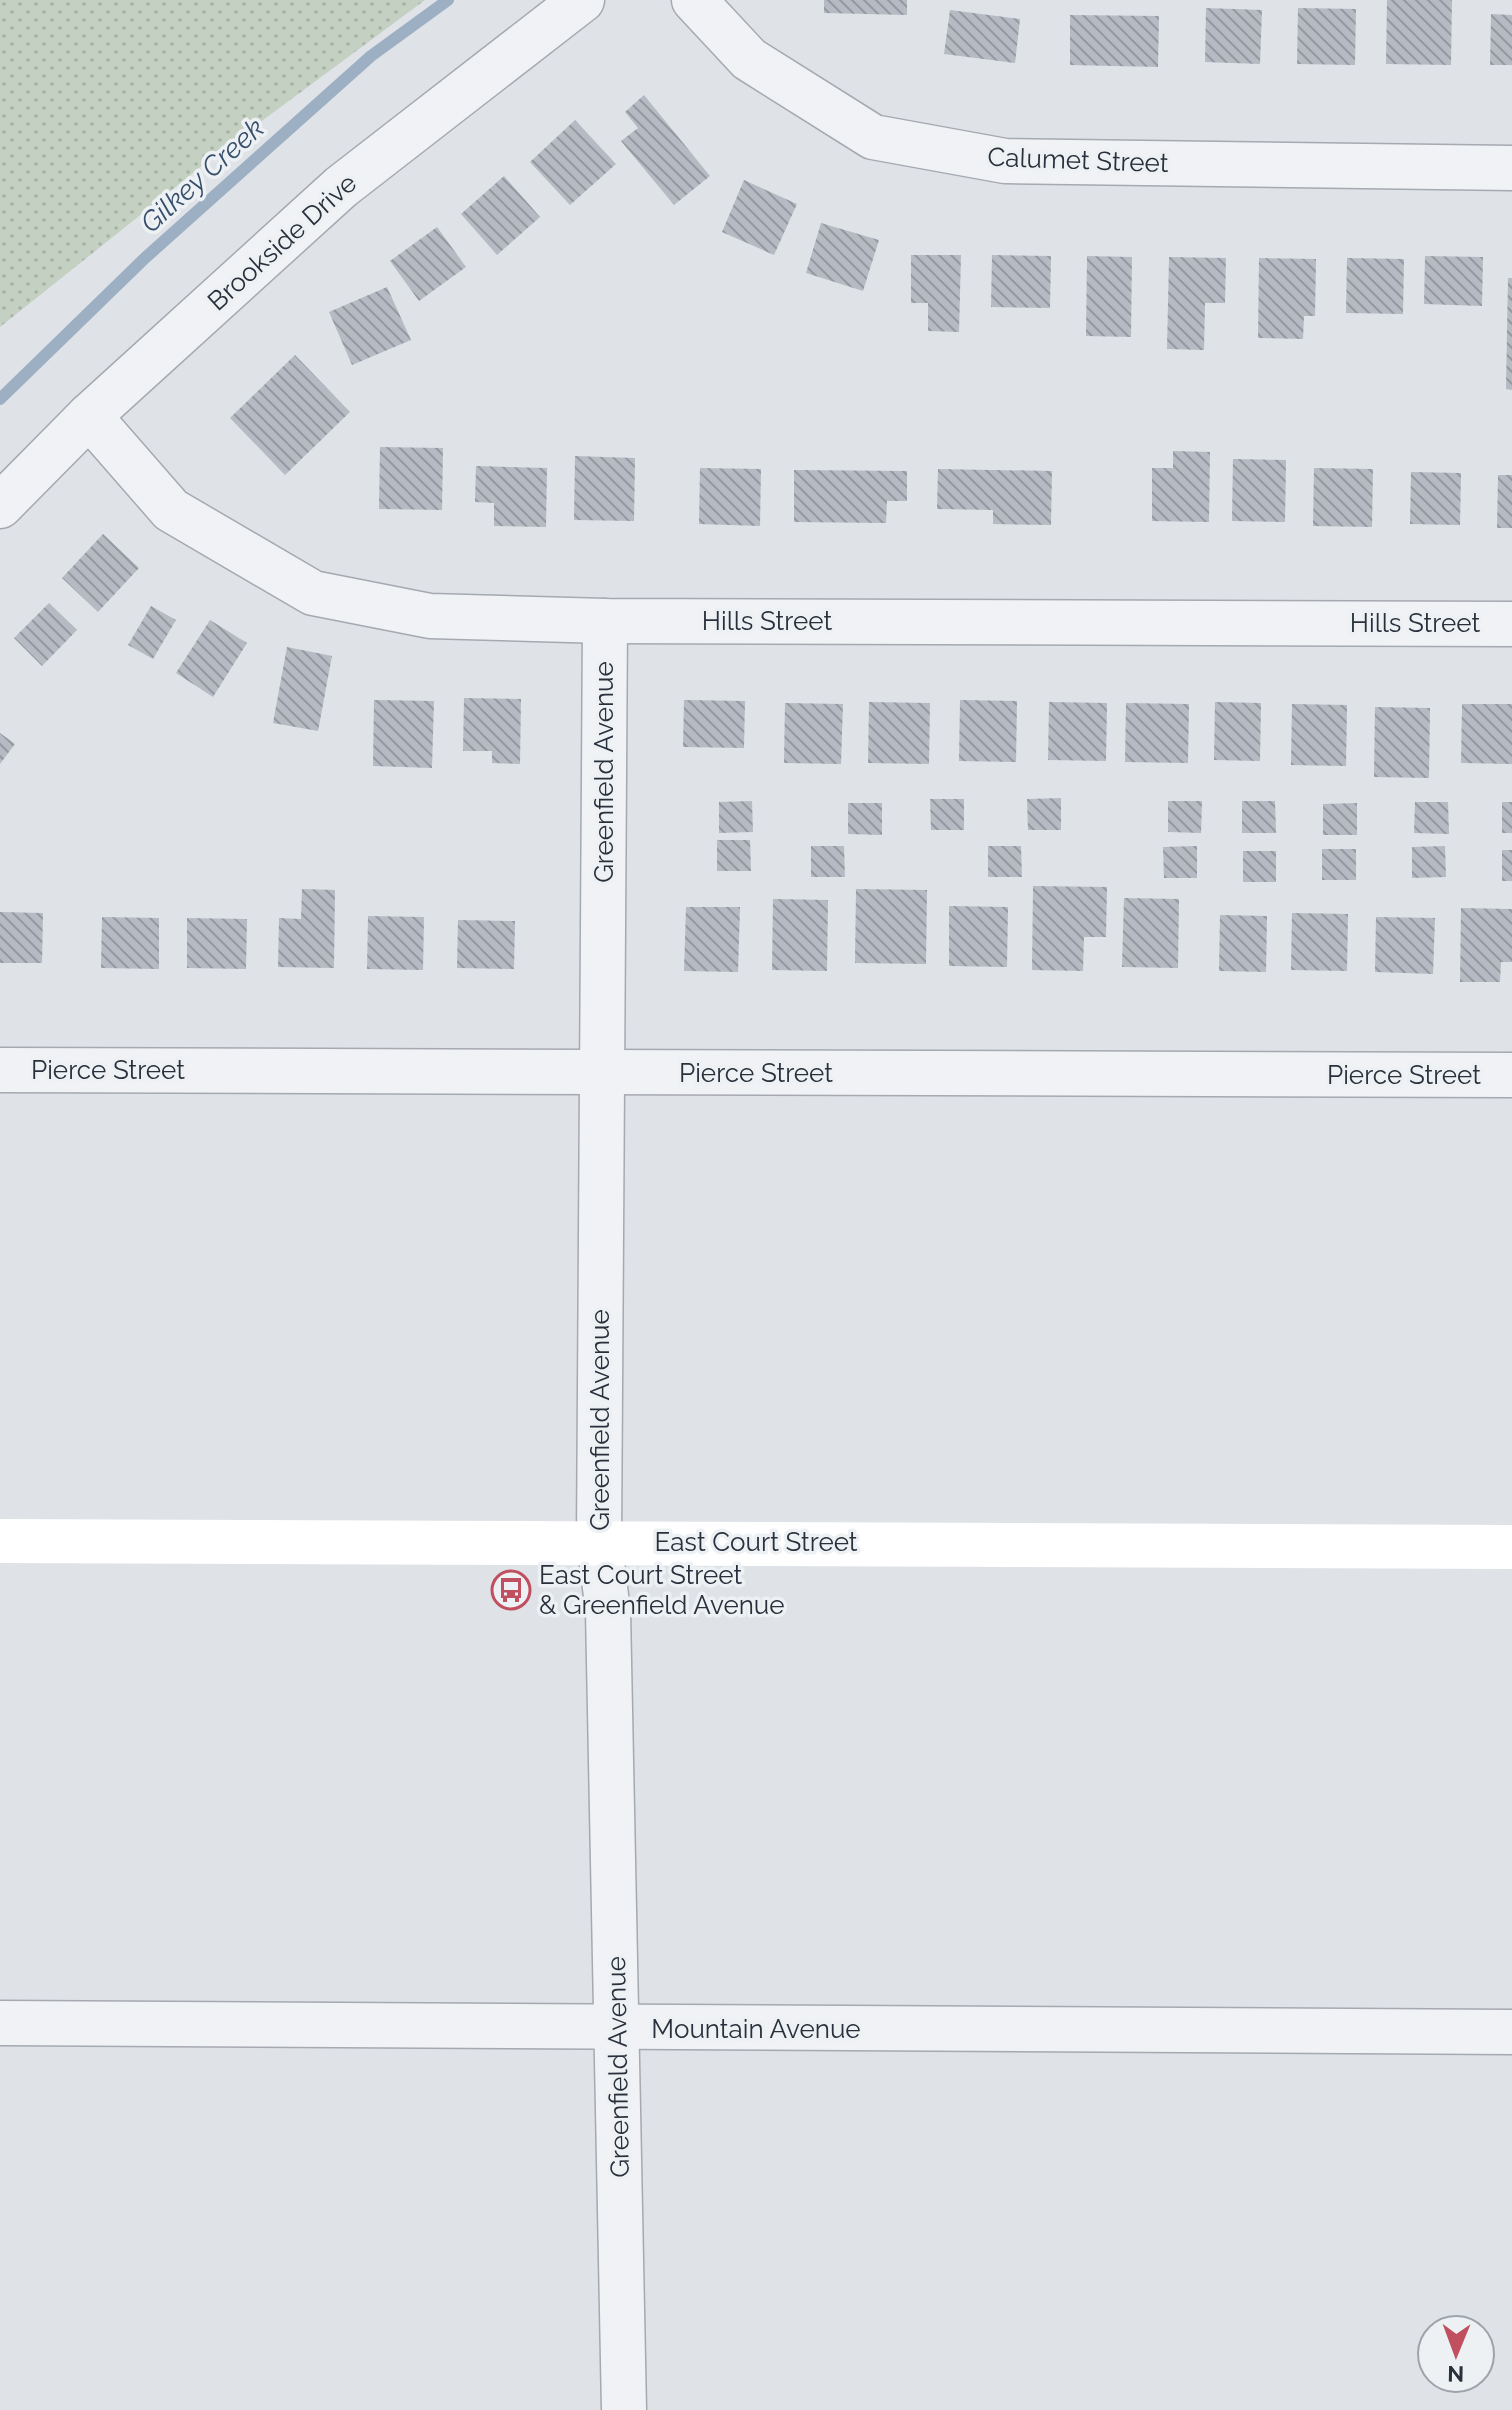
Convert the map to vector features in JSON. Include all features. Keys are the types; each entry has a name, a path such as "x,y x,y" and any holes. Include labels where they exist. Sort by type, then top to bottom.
{"main road":[{"name":"East Court Street","path":"0,1541 1512,1547"}],"street":[{"name":"Brookside Drive","path":"0,506 89,416 341,187 582,0"},
{"name":"Calumet Street","path":"694,0 749,59 873,137 1005,161 1512,168"},
{"name":"Hills Street","path":"89,416 171,510 313,593 430,616 605,621 1512,624"},
{"name":"Greenfield Avenue","path":"605,621 599,1541 608,1611 624,2410"},
{"name":"Pierce Street","path":"0,1070 1512,1075"},
{"name":"Mountain Avenue","path":"0,2023 1512,2032"}],"green space":[{"path":"0,0 425,0 208,161 0,327"}],"building":[{"path":"824,0 907,0 907,15 824,13"},
{"path":"1387,0 1452,0 1451,65 1386,64"},
{"path":"1206,8 1262,10 1260,64 1205,62"},
{"path":"1298,8 1356,9 1355,65 1297,64"},
{"path":"950,10 1020,19 1015,63 944,54"},
{"path":"1491,14 1512,15 1512,65 1490,65"},
{"path":"1070,15 1159,16 1158,67 1070,65"},
{"path":"644,95 710,176 674,205 621,141 638,128 625,112"},
{"path":"575,120 616,164 570,205 530,162"},
{"path":"504,176 540,217 497,255 461,214"},
{"path":"744,180 797,204 774,255 722,232"},
{"path":"821,223 879,240 863,291 806,273"},
{"path":"437,227 466,267 419,301 390,261"},
{"path":"911,255 961,255 959,332 928,331 928,303 911,303"},
{"path":"992,255 1051,256 1050,308 991,307"},
{"path":"1087,256 1132,257 1131,337 1086,336"},
{"path":"1425,256 1483,257 1482,306 1424,304"},
{"path":"1169,257 1226,258 1225,303 1205,303 1204,350 1167,349"},
{"path":"1259,258 1316,259 1315,316 1304,316 1303,339 1258,338"},
{"path":"1347,258 1404,259 1403,314 1346,313"},
{"path":"1508,278 1512,278 1512,390 1506,389"},
{"path":"387,287 411,340 352,365 329,312"},
{"path":"295,355 350,412 285,475 230,418"},
{"path":"380,447 443,448 442,510 379,509"},
{"path":"1173,451 1210,452 1209,522 1152,521 1152,468 1173,468"},
{"path":"575,456 635,458 634,521 574,520"},
{"path":"1233,459 1286,460 1285,522 1232,521"},
{"path":"476,466 547,468 546,527 494,526 494,503 475,502"},
{"path":"700,468 761,469 760,526 699,524"},
{"path":"1314,468 1373,469 1372,527 1313,526"},
{"path":"938,469 1052,471 1051,525 993,524 993,510 937,509"},
{"path":"794,470 907,471 907,501 887,501 886,523 794,522"},
{"path":"1411,472 1461,473 1460,525 1410,524"},
{"path":"1498,475 1512,475 1512,528 1497,528"},
{"path":"103,534 139,568 98,612 62,578"},
{"path":"49,603 77,630 42,666 14,638"},
{"path":"151,606 176,620 153,659 128,645"},
{"path":"210,620 247,643 213,697 176,673"},
{"path":"287,647 332,656 318,731 273,723"},
{"path":"464,698 521,699 520,764 492,763 492,751 463,751"},
{"path":"374,700 434,701 432,768 373,766"},
{"path":"684,700 745,701 744,748 683,747"},
{"path":"960,700 1017,701 1016,762 959,761"},
{"path":"869,702 930,703 929,764 868,763"},
{"path":"1049,702 1107,703 1106,761 1048,760"},
{"path":"1215,702 1261,703 1260,761 1214,760"},
{"path":"785,703 843,704 841,764 784,763"},
{"path":"1126,703 1189,704 1188,763 1125,762"},
{"path":"1292,704 1347,705 1346,766 1291,765"},
{"path":"1462,704 1512,704 1512,764 1461,763"},
{"path":"1375,707 1430,708 1429,778 1374,777"},
{"path":"0,733 15,744 0,764"},
{"path":"1061,798 1061,830 1028,830 1027,799"},
{"path":"930,799 964,799 964,830 931,830"},
{"path":"752,801 753,832 719,833 719,802"},
{"path":"1168,801 1202,801 1201,833 1168,832"},
{"path":"1242,801 1275,801 1276,833 1242,833"},
{"path":"1415,802 1448,802 1449,834 1414,833"},
{"path":"1502,802 1512,802 1512,833 1502,833"},
{"path":"848,803 882,803 882,835 848,834"},
{"path":"1357,803 1357,835 1323,835 1323,804"},
{"path":"717,840 750,840 751,871 717,871"},
{"path":"811,846 844,846 845,877 811,877"},
{"path":"988,846 1021,846 1022,877 988,877"},
{"path":"1197,846 1197,878 1164,878 1163,847"},
{"path":"1445,846 1446,877 1412,878 1412,847"},
{"path":"1322,849 1356,849 1356,880 1322,880"},
{"path":"1502,850 1512,850 1512,881 1502,881"},
{"path":"1243,851 1276,851 1276,882 1243,882"},
{"path":"1033,886 1107,887 1106,937 1084,937 1083,971 1032,970"},
{"path":"302,889 335,890 334,968 278,967 279,918 301,919"},
{"path":"856,889 927,890 926,964 855,963"},
{"path":"1124,898 1179,899 1178,968 1122,967"},
{"path":"773,899 828,900 827,971 772,970"},
{"path":"949,906 1008,907 1007,967 949,966"},
{"path":"686,907 740,907 738,972 684,971"},
{"path":"1461,908 1512,909 1512,962 1501,962 1500,982 1460,982"},
{"path":"0,912 43,913 42,963 0,963"},
{"path":"1292,913 1348,914 1347,971 1291,970"},
{"path":"1220,915 1267,916 1266,972 1219,971"},
{"path":"368,916 424,917 423,970 367,969"},
{"path":"102,917 159,918 159,969 101,968"},
{"path":"1376,917 1435,918 1433,974 1375,972"},
{"path":"187,918 247,919 246,969 187,968"},
{"path":"458,920 515,921 514,969 457,968"}],"waterway":[{"name":"Gilkey Creek","path":"0,399 145,258 371,56 448,0"}],"place":[{"name":"East Court Street & Greenfield Avenue","path":"511,1590"}]}
